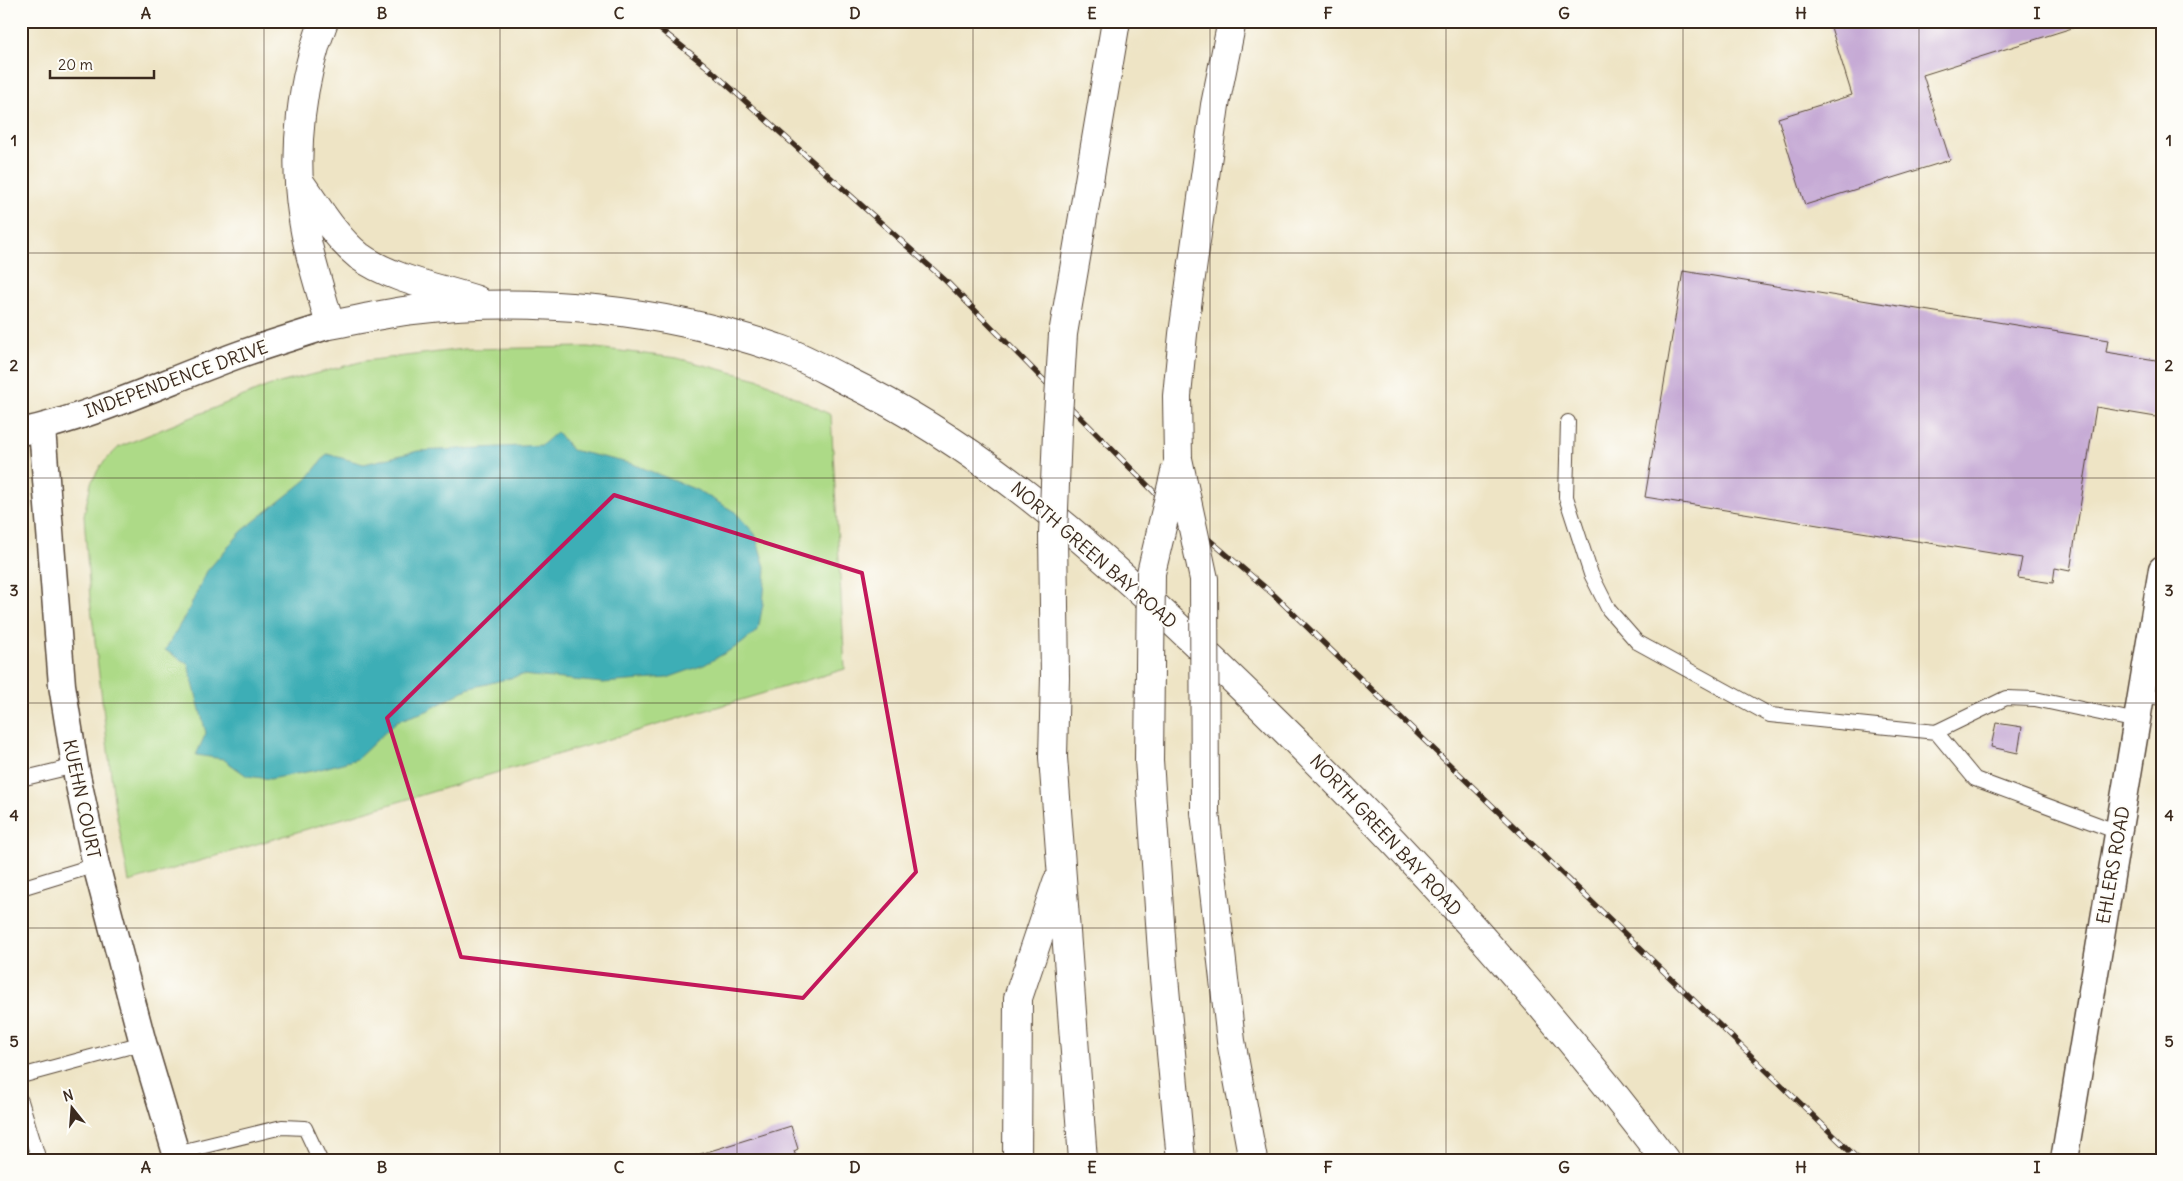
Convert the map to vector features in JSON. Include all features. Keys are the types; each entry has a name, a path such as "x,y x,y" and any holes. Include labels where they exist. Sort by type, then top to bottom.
{"main road":[{"path":"324,21 308,78 299,138 299,180 308,248 330,325"},
{"path":"1084,1160 1053,757 1055,677 1054,535 1057,432 1063,334 1116,21"},
{"path":"1232,21 1215,104 1183,334 1178,396 1178,459 1204,579 1205,812 1231,1041 1253,1160"},
{"path":"299,180 335,232 360,256 390,273 495,305"},
{"name":"NORTH GREEN BAY ROAD","path":"330,325 412,310 495,305 573,307 643,315 712,328 782,349 880,396 963,446 1058,519 1105,559 1304,747 1386,833 1510,970 1635,1120 1665,1160"},
{"path":"1178,459 1152,573 1149,760 1163,967 1180,1160"},
{"path":"1017,1160 1018,998 1061,871"}],"street":[{"name":"INDEPENDENCE DRIVE","path":"31,430 144,392 223,360 330,325"},
{"name":"KUEHN COURT","path":"31,430 62,685 74,766 96,865 143,1043 177,1156"},
{"name":"EHLERS ROAD","path":"2064,1160 2137,721 2151,696 2162,570"}],"lane":[{"path":"1568,422 1566,498 1590,574 1609,610 1637,642 1770,715 1936,732 2006,698 2035,699 2137,721"},
{"path":"1936,732 1974,780 2118,832"},
{"path":"21,779 74,766"},
{"path":"21,888 96,865"},
{"path":"21,1076 143,1043"},
{"path":"21,1101 39,1160"},
{"path":"177,1156 282,1127 305,1128 320,1160"}],"highlighted area":[{"path":"614,495 862,573 916,872 803,998 461,957 387,718"}],"green space":[{"path":"588,347 677,358 761,380 831,415 845,669 129,882 114,800 90,599 84,515 91,483 101,465 119,447 268,386 364,361 464,349"}],"water":[{"path":"557,432 572,450 633,464 697,490 735,512 755,534 766,570 763,604 758,630 741,644 704,665 667,678 603,683 522,675 467,689 427,711 397,721 357,759 317,770 270,779 247,776 223,759 196,755 206,733 188,664 165,650 189,609 207,571 242,531 306,480 327,454 364,464 418,451 542,445"}],"building":[{"path":"1829,21 2091,22 1923,75 1950,160 1805,205 1778,118 1852,95"},
{"path":"1683,271 2108,340 2106,352 2162,361 2162,418 2096,407 2070,571 2055,568 2053,583 2018,578 2022,558 1645,497"},
{"path":"1996,723 2022,727 2018,753 1991,747"},
{"path":"791,1126 798,1149 794,1151 797,1160 681,1160"}],"railway":[{"path":"650,21 705,65 946,281 1159,497 1274,595 1859,1160"}]}
